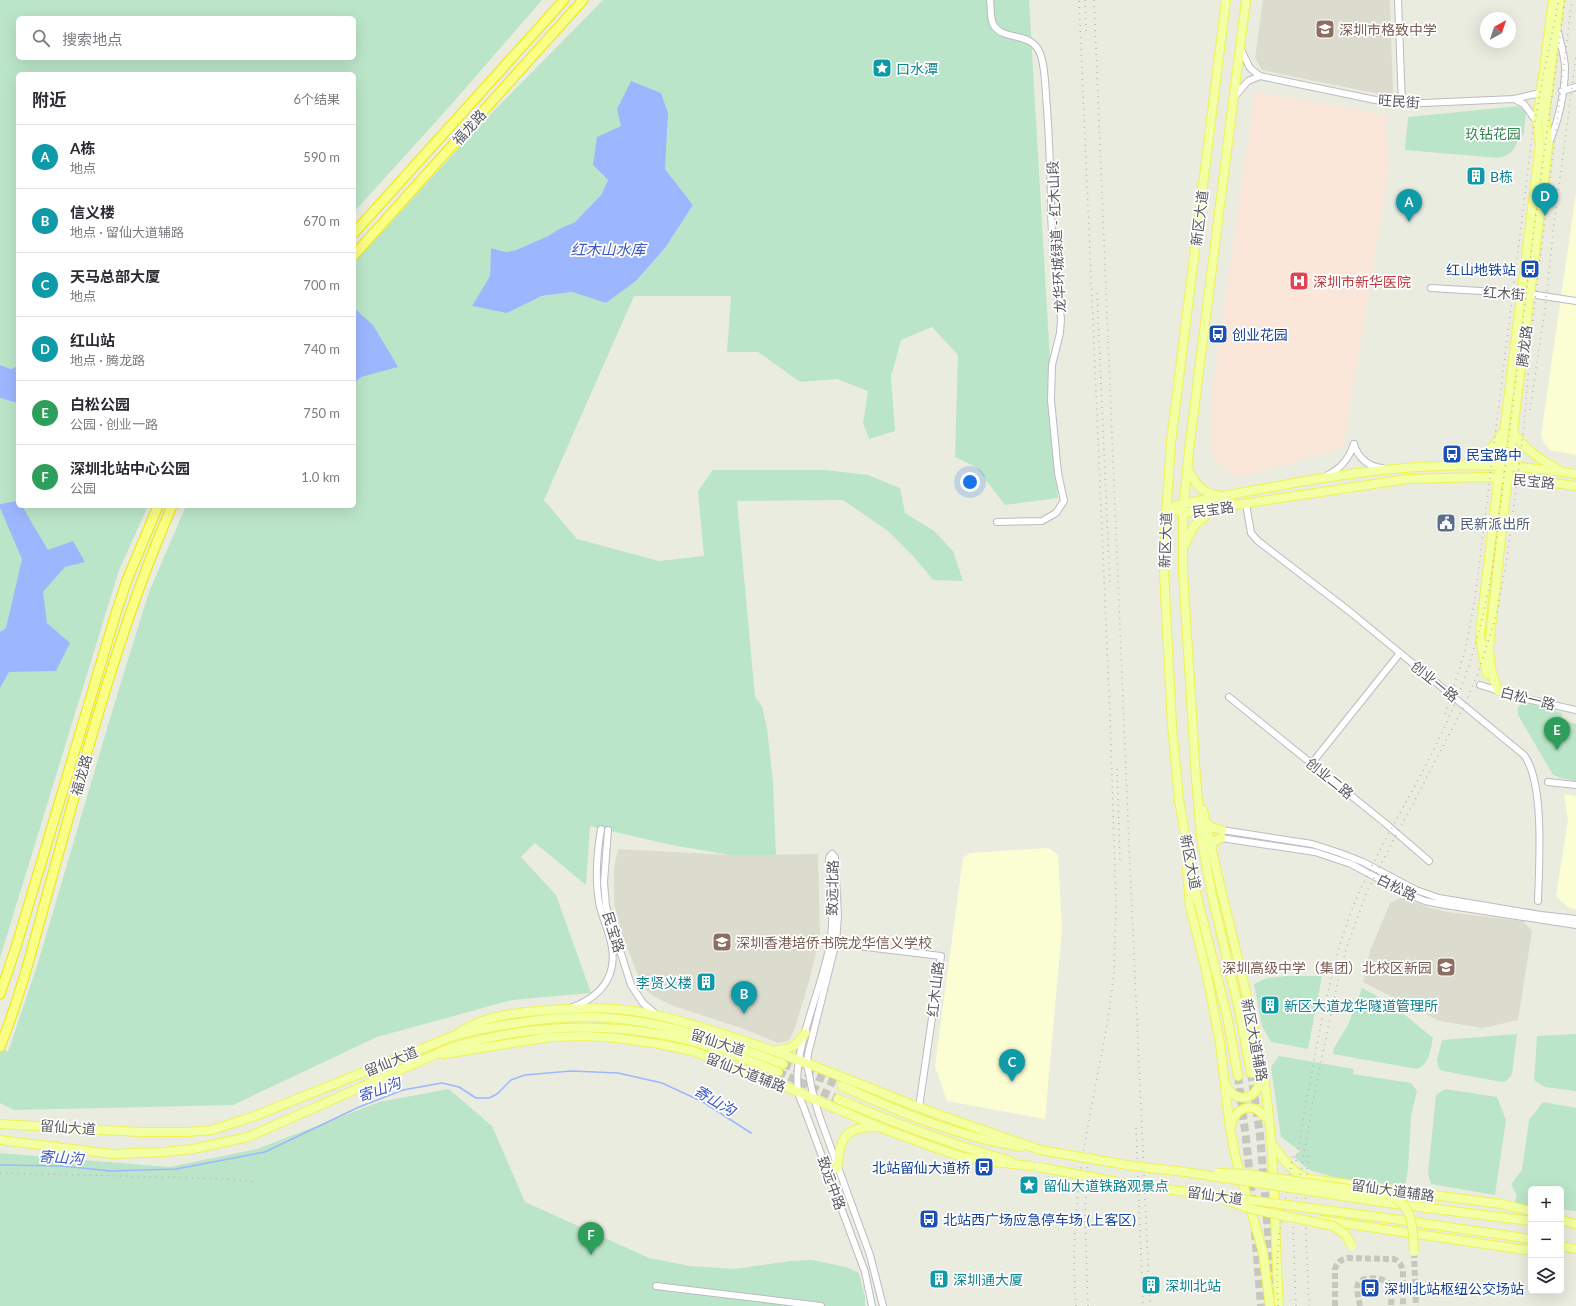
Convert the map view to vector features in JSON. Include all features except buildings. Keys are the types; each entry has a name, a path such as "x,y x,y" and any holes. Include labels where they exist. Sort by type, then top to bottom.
{"highway":[{"name":"福龙路","path":"356,231 564,0"},
{"name":"福龙路","path":"356,253 583,0"},
{"name":"福龙路","path":"0,994 16,947 116,613 157,508"},
{"name":"福龙路","path":"0,1047 9,1024 33,946 112,670 140,585 171,508"}],"main road":[{"name":"新区大道","path":"1226,0 1171,442 1166,508 1164,573 1169,688 1179,794 1193,881 1227,1016 1238,1076"},
{"name":"新区大道","path":"1246,0 1189,450 1183,513 1183,550 1184,596 1201,836 1212,894 1240,1014 1251,1073"},
{"name":"腾龙路","path":"1496,691 1490,666 1489,648 1510,466 1540,145 1537,122 1553,0"},
{"name":"腾龙路","path":"1496,691 1486,673 1480,633 1505,424 1548,145 1545,114 1560,0"},
{"path":"1460,464 1477,459 1491,450 1498,441 1505,424"},
{"path":"1513,432 1522,444 1538,457 1564,472"},
{"name":"民宝路","path":"1166,508 1320,478 1386,469 1460,464 1510,466 1576,474"},
{"path":"1188,468 1192,478 1202,489 1210,494 1227,496"},
{"name":"民宝路","path":"1166,508 1183,513 1342,488 1407,479 1438,477 1508,478 1576,486"},
{"path":"1183,550 1187,538 1194,526 1213,509"},
{"name":"新区大道辅路","path":"1196,778 1211,848 1241,971 1263,1074 1270,1142 1279,1306"},
{"path":"1205,821 1222,834 1213,842 1211,848"},
{"path":"1185,833 1190,907 1210,992 1220,1043 1230,1129 1237,1163 1261,1245 1270,1296 1270,1306"},
{"name":"留仙大道辅路","path":"456,1035 473,1024 493,1017 572,1008 616,1009 663,1017 771,1049 919,1107 1040,1150"},
{"name":"留仙大道","path":"0,1124 139,1132 188,1132 212,1130 255,1116 456,1035 524,1023 587,1017 633,1020 690,1032 723,1042 783,1064"},
{"name":"留仙大道","path":"0,1140 112,1154 164,1152 193,1149 248,1137 452,1047 517,1032 572,1027 614,1028 660,1034 699,1044 778,1072"},
{"path":"771,1049 785,1050 793,1047 805,1033"},
{"name":"留仙大道辅路","path":"427,1058 550,1037 586,1036 617,1038 659,1044 693,1051 814,1099 879,1127 963,1157 1005,1165 1035,1167"},
{"path":"1224,1079 1227,1088 1232,1094 1245,1098 1252,1095 1256,1090 1263,1074"},
{"name":"留仙大道","path":"842,1086 890,1107 958,1132 1008,1145 1134,1166 1528,1221"},
{"name":"留仙大道","path":"838,1099 897,1124 948,1143 1035,1167 1119,1182 1528,1239"},
{"path":"1230,1129 1235,1114 1240,1110 1247,1108 1256,1109 1268,1119"},
{"path":"838,1168 840,1146 845,1137 852,1131 863,1127 879,1127"},
{"name":"留仙大道辅路","path":"1270,1142 1291,1169 1310,1179 1502,1204 1528,1210"},
{"path":"1185,1172 1247,1174 1389,1195 1403,1204 1409,1213 1413,1230 1414,1252"},
{"path":"1205,1194 1251,1209 1333,1226 1345,1234 1352,1246"},
{"path":"1276,1232 1277,1226 1282,1219 1291,1216 1526,1250 1528,1249"},
{"path":"1564,1221 1576,1224"},
{"path":"1564,1223 1576,1224"},
{"path":"1564,1247 1576,1249"},
{"path":"1564,1247 1576,1252"},
{"path":"1270,1296 1278,1296"}],"street":[{"name":"龙华环城绿道 - 红木山段","path":"990,0 992,22 995,27 1004,33 1026,39 1034,44 1040,55 1044,78 1052,167 1052,229 1061,319 1060,333 1052,365 1051,400 1058,473 1064,501 1056,513 1042,520 997,522"},
{"path":"1398,0 1402,104"},
{"path":"1548,145 1558,120 1565,68 1556,26"},
{"path":"1240,50 1250,68 1260,76"},
{"path":"1234,96 1243,85 1260,76"},
{"name":"旺民街","path":"1260,76 1402,104 1514,99 1540,93"},
{"path":"1562,91 1576,87"},
{"path":"1514,99 1524,104 1537,122"},
{"name":"红木街","path":"1431,288 1526,294 1576,301"},
{"path":"1320,478 1333,473 1344,464 1348,459 1354,444 1357,452 1364,461 1373,467 1386,469"},
{"name":"创业一路","path":"1246,504 1250,529 1254,537 1349,611 1520,751 1528,760 1536,783 1538,807 1538,901"},
{"path":"1312,763 1400,653"},
{"name":"白松一路","path":"1480,685 1496,691 1576,710"},
{"name":"创业二路","path":"1229,697 1312,763 1429,861"},
{"path":"1548,782 1576,785"},
{"name":"民宝路","path":"572,1008 588,1001 601,989 611,975 613,966 612,946 599,904 598,890 598,858 604,830 604,882 606,906 609,918 631,985 642,1003 649,1010 663,1017"},
{"name":"白松路","path":"1222,834 1312,844 1340,852 1363,862 1416,890 1440,898 1540,915 1576,919"},
{"name":"白松路","path":"1222,834 1316,852 1351,864 1405,893 1425,901 1445,906 1576,925"},
{"name":"致远北路","path":"804,1062 805,1033 833,943 830,858 832,854 835,858 838,900 833,943 808,1054 804,1062"},
{"name":"红木山路","path":"833,943 941,956 919,1107"},
{"path":"1241,971 1262,971"},
{"name":"致远中路","path":"804,1062 798,1083 799,1093 863,1267 872,1306"},
{"name":"致远中路","path":"804,1062 814,1099 872,1262 883,1306"},
{"path":"656,1286 821,1306"}],"shaded area":[{"name":"深圳市格致中学","path":"1263,0 1390,0 1393,94 1389,96 1262,70 1255,58"},
{"name":"深圳市新华医院","path":"1255,92 1345,107 1385,116 1389,170 1343,448 1238,478 1212,457 1212,392"},
{"path":"1576,193 1576,455 1550,450 1544,443 1541,436"},
{"path":"1564,794 1576,796 1576,909 1569,908 1556,896 1568,820"},
{"path":"1049,848 1058,855 1062,929 1045,1119 947,1101 935,1066 963,858 970,853"},
{"name":"深圳香港培侨书院龙华信义学校","path":"618,849 730,855 818,854 820,937 797,1022 789,1040 778,1043 744,1029 671,1005 653,996 647,991 641,983 622,934 614,903 614,868"},
{"name":"深圳高级中学（集团）北校区新园","path":"1402,897 1427,907 1447,912 1523,921 1532,931 1518,1020 1483,1028 1439,1021 1363,982 1370,951 1390,903"}],"green space":[{"path":"0,0 542,0 450,106 356,210 356,72 16,72 16,367 11,369 0,365"},
{"path":"603,0 1029,0 1058,498 1005,505 976,467 955,457 958,355 932,327 901,340 891,377 895,431 869,439 863,423 868,391 837,379 800,382 758,352 727,352 731,296 634,296 544,500 577,539 659,561 704,556 698,491 713,470 825,470 868,475 900,488 905,513 934,531 953,551 963,581 933,580 914,557 888,531 843,500 737,501 755,697 762,706 767,728 773,782 776,855 730,855 671,845 590,826 586,885 535,843 521,857 556,895 591,993 512,1000 377,1037 233,1105 14,1110 0,1103 0,1047 8,1052 38,963 149,592 185,508 356,508 356,261 477,128","holes":["621,126 665,169 693,205 665,248 636,281 606,303 572,292 543,296 507,312 472,306 490,276 491,248 506,252 516,250 548,236 575,222 601,195 608,180 593,165"]},
{"name":"玖钻花园","path":"1519,106 1526,112 1524,133 1520,139 1518,139 1513,149 1505,156 1498,158 1405,150 1408,117"},
{"path":"0,398 16,403 16,508 147,508 119,570 0,958"},
{"path":"1524,702 1562,713 1561,720 1576,724 1576,781 1553,775 1518,715 1518,707"},
{"path":"1287,976 1322,976 1308,1049 1271,1042 1262,1026 1254,984 1267,978"},
{"path":"1362,988 1393,1005 1433,1038 1429,1056 1425,1064 1417,1069 1333,1054 1334,1048 1349,1023"},
{"path":"1517,1034 1512,1074 1506,1081 1502,1082 1439,1069 1437,1060 1442,1040"},
{"path":"1576,1034 1576,1091 1544,1087 1534,1080 1537,1036"},
{"path":"1279,1056 1354,1069 1353,1074 1411,1083 1417,1091 1411,1116 1408,1168 1405,1188 1338,1178 1312,1171 1294,1157 1300,1151 1281,1137 1271,1067"},
{"path":"449,1089 492,1126 525,1202 649,1258 690,1266 735,1269 790,1261 812,1260 846,1267 859,1273 865,1297 865,1306 0,1306 0,1153 169,1167 257,1149 379,1102"},
{"path":"1445,1089 1497,1097 1506,1120 1495,1195 1431,1184 1428,1173 1436,1095"},
{"path":"1543,1102 1576,1108 1576,1211 1564,1209 1564,1186 1528,1186 1528,1207 1516,1204 1515,1200 1517,1196 1511,1184 1522,1170 1529,1120"}],"water":[{"name":"红木山水库","path":"631,81 661,93 668,113 665,169 693,205 665,248 636,281 606,303 572,292 542,296 507,313 472,306 490,276 491,248 506,252 516,250 548,236 575,222 601,195 608,180 593,165 597,137 621,126 617,109"},
{"path":"356,310 373,325 398,367 361,377 356,381"},
{"path":"0,365 11,369 16,367 16,403 0,398"},
{"path":"16,501 16,508 23,508 48,550 73,541 85,562 65,567 43,592 47,623 70,643 56,671 9,672 0,688 0,632 6,628 22,559 0,508 0,504"}],"waterway":[{"name":"寄山沟","path":"0,1165 62,1166 111,1171 176,1169 265,1152 359,1107 403,1090 442,1083 459,1087 476,1098 489,1098 497,1094 511,1080 525,1075 571,1071 618,1073 662,1083 703,1102 751,1133"}],"tunnel":[{"path":"783,1064 842,1086"},
{"path":"778,1072 838,1099"},
{"path":"1251,1073 1260,1135 1274,1306"},
{"path":"1238,1076 1253,1207"},
{"path":"1255,1232 1261,1306"},
{"path":"1414,1252 1416,1306"},
{"path":"1335,1306 1335,1269 1340,1262 1347,1258 1394,1259 1399,1262 1403,1270 1403,1306"},
{"path":"1360,1306 1357,1286 1360,1281 1373,1278 1383,1280 1389,1284 1391,1292 1391,1306"}],"railway":[{"path":"1076,1306 1074,1250 1078,1193 1085,1144 1111,997 1114,973 1116,903 1110,716 1079,0"},
{"path":"1085,0 1086,31"},
{"path":"1094,0 1129,845 1150,1306"},
{"path":"1445,714 1465,651 1475,599 1532,137 1559,0"},
{"path":"1296,1161 1321,1024 1331,977 1344,932 1365,879 1445,726 1463,684 1482,618 1495,551 1535,221 1565,0"},
{"path":"1296,1306 1293,1228 1295,1205 1316,1085 1339,976 1347,946 1367,891 1465,704 1478,673 1497,613 1507,558 1523,435 1534,308 1572,0"},
{"path":"1530,410 1545,309 1554,224 1576,56"},
{"path":"1097,293 1110,585"},
{"path":"1117,769 1120,861"},
{"path":"1136,1128 1143,1306"},
{"path":"1278,1306 1277,1272 1279,1235 1293,1155"},
{"path":"1308,1156 1305,1209 1309,1306"},
{"path":"1088,1160 1085,1213 1088,1306"},
{"path":"0,1173 232,1179 253,1182"}],"place":[{"name":"深圳市格致中学","path":"1325,29"},
{"name":"口水潭","path":"882,68"},
{"name":"B栋","path":"1476,176"},
{"name":"红山站","path":"1545,216"},
{"name":"A栋","path":"1409,222"},
{"name":"红山地铁站","path":"1530,269"},
{"name":"深圳市新华医院","path":"1299,281"},
{"name":"创业花园","path":"1218,334"},
{"name":"民宝路中","path":"1452,454"},
{"name":"民新派出所","path":"1446,523"},
{"name":"白松公园","path":"1557,750"},
{"name":"深圳香港培侨书院龙华信义学校","path":"722,942"},
{"name":"深圳高级中学（集团）北校区新园","path":"1446,967"},
{"name":"李贤义楼","path":"706,982"},
{"name":"新区大道龙华隧道管理所","path":"1270,1005"},
{"name":"信义楼","path":"744,1014"},
{"name":"天马总部大厦","path":"1012,1082"},
{"name":"北站留仙大道桥","path":"984,1167"},
{"name":"留仙大道铁路观景点","path":"1029,1185"},
{"name":"北站西广场应急停车场 (上客区)","path":"929,1219"},
{"name":"深圳北站中心公园","path":"591,1255"},
{"name":"深圳通大厦","path":"939,1279"},
{"name":"深圳北站","path":"1151,1285"},
{"name":"深圳北站枢纽公交场站","path":"1370,1288"}]}
